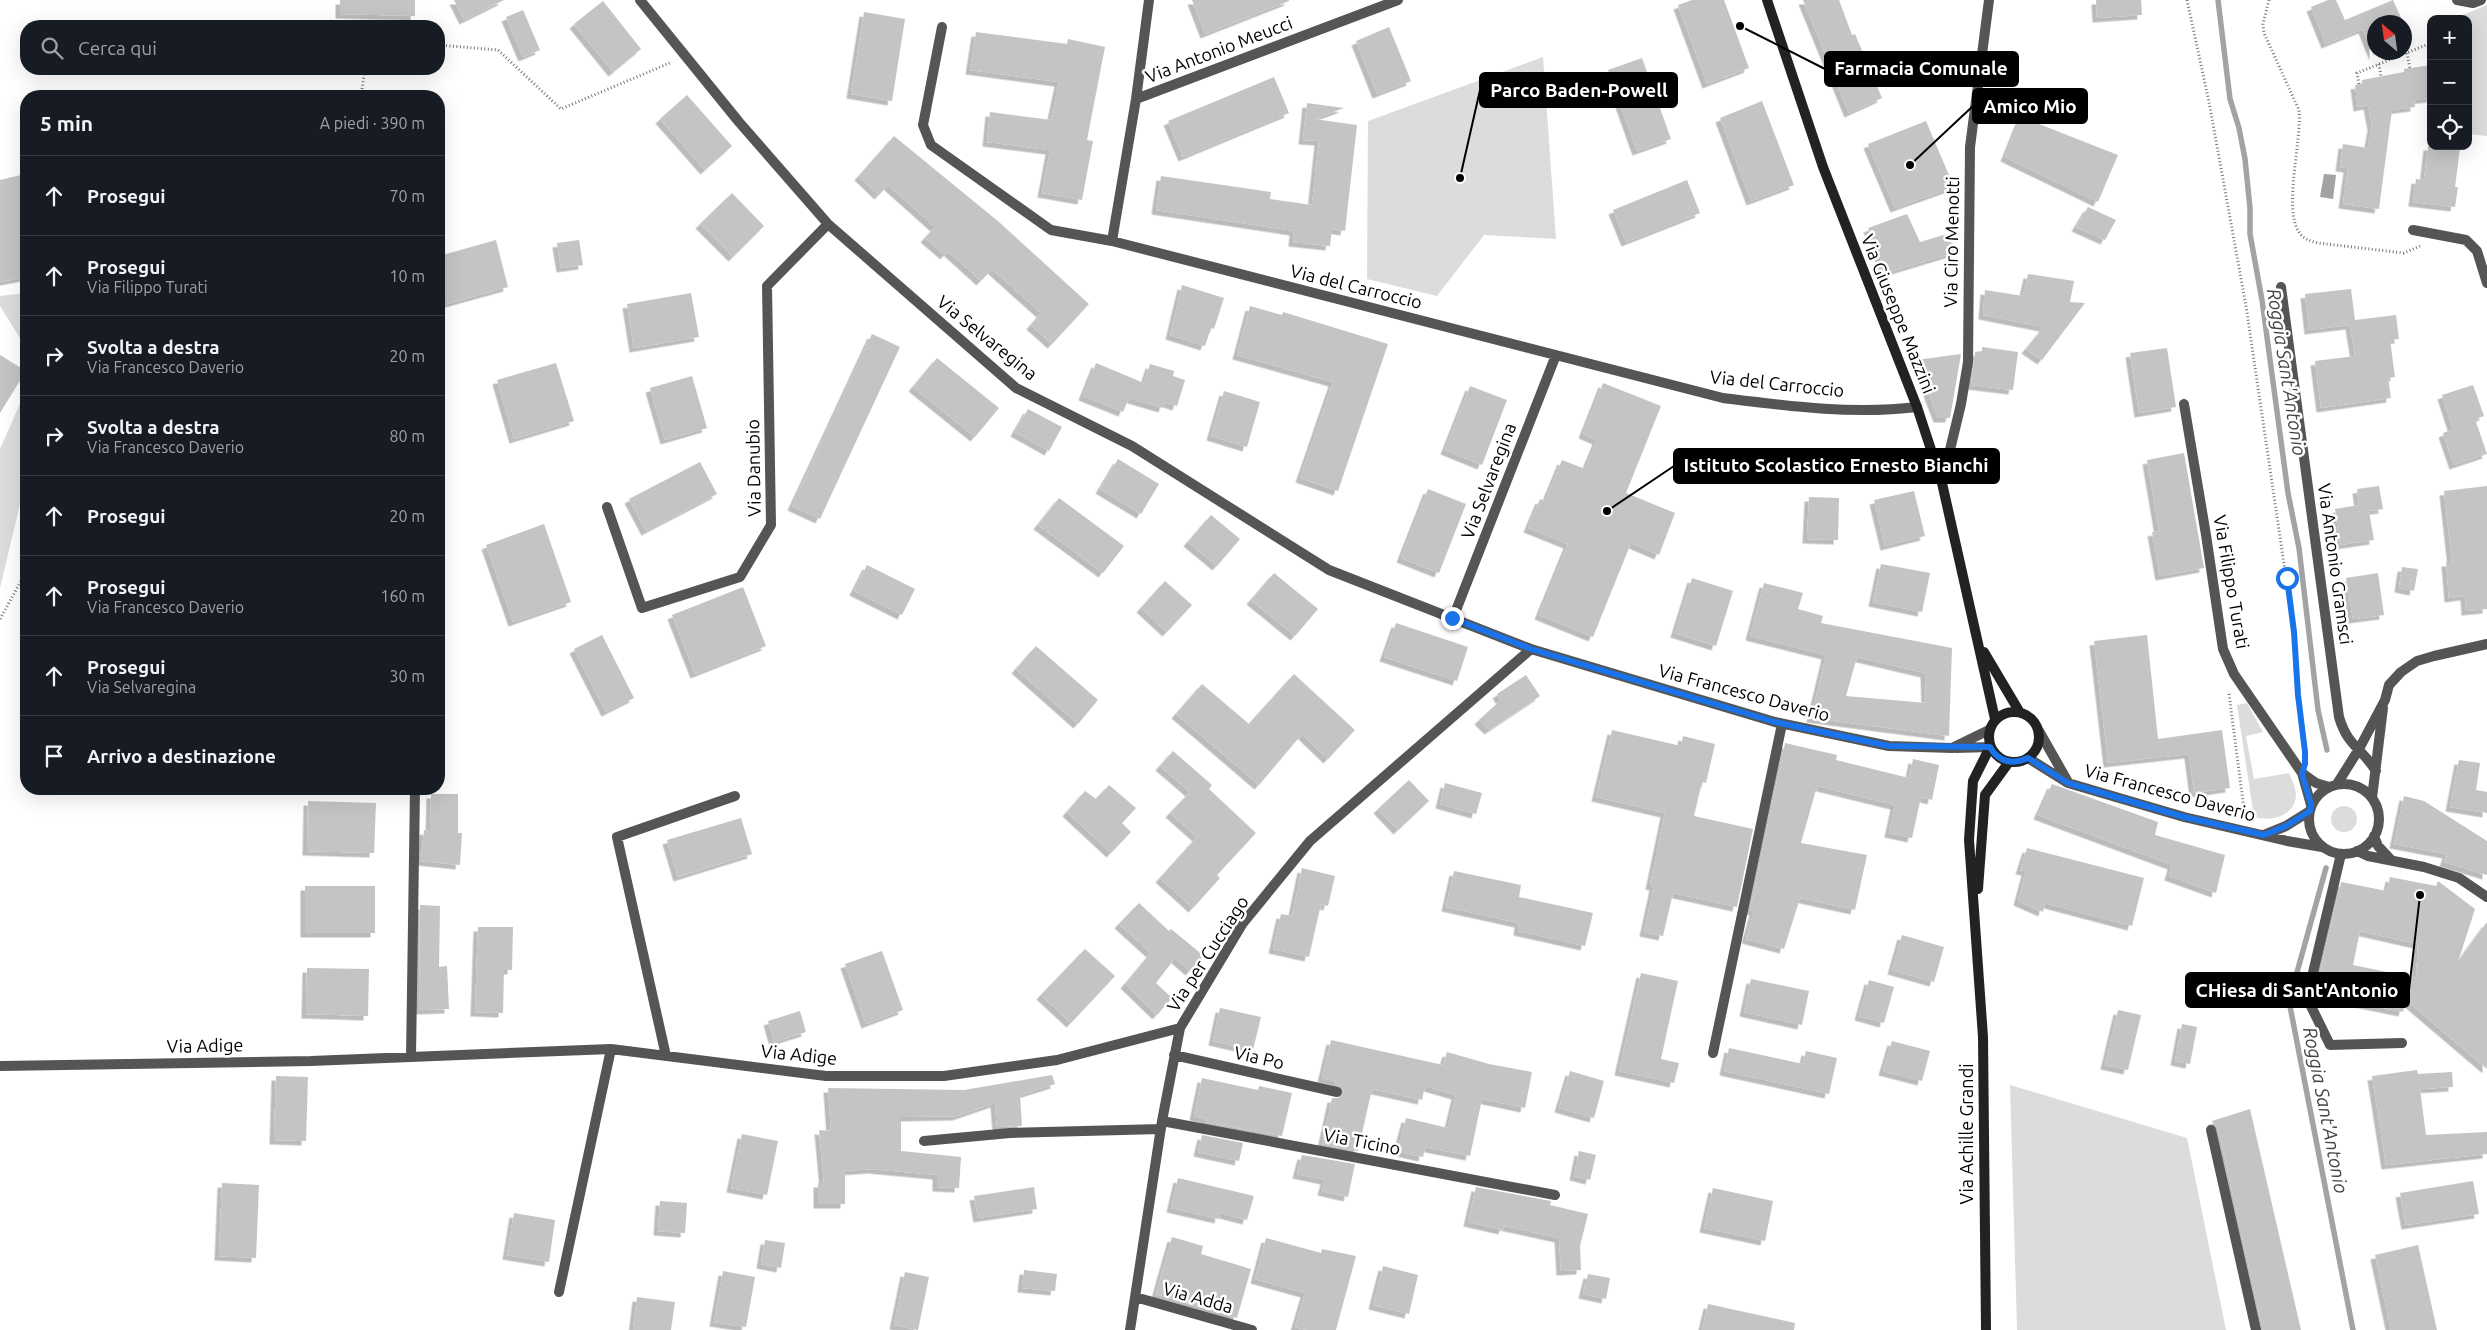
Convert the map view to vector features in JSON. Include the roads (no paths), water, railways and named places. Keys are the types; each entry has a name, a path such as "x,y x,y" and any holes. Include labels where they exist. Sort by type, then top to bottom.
{"main road":[{"name":"Via Giuseppe Mazzini","path":"1768,0 1823,168 1917,407 1942,483 1995,719"},
{"name":"Via Giuseppe Mazzini","path":"1979,645 2019,711"},
{"path":"2008,711 2019,711 2031,717 2039,731 2039,742 2035,751 2028,758 2019,762 2009,762 1999,758 1990,747 1988,730 1995,719 2008,711"},
{"name":"Via Achille Grandi","path":"1986,1330 1983,1037 1969,840 1971,792 1980,764 1990,747"},
{"name":"Via Achille Grandi","path":"1976,938 1985,794 2009,762"}],"street":[{"name":"Via Selvaregina","path":"640,0 739,122 828,224 1016,388 1132,446 1329,570 1531,649"},
{"path":"1112,241 1136,99 1149,0"},
{"name":"Via Antonio Meucci","path":"1136,99 1398,0"},
{"name":"Via Ciro Menotti","path":"1942,483 1961,404 1968,362 1970,147 1989,0"},
{"path":"2457,0 2473,3 2481,0"},
{"name":"Via del Carroccio","path":"942,28 923,125 931,145 1051,230 1112,241 1723,398 1809,408 1894,410 1917,407"},
{"name":"Via Danubio","path":"607,507 642,608 740,578 771,525 767,286 828,224"},
{"path":"2413,230 2466,240 2477,251 2487,283"},
{"name":"Via Antonio Gramsci","path":"2281,287 2339,717 2344,734 2350,743 2368,757 2376,771"},
{"name":"Via Selvaregina","path":"1452,618 1556,355"},
{"name":"Via Filippo Turati","path":"2184,404 2223,649 2234,674 2302,774 2310,808"},
{"path":"2384,700 2372,798 2379,817 2374,836 2357,851 2341,854 2322,847 2311,830 2310,808 2315,798 2333,786 2358,749 2390,685 2401,672 2417,661 2487,644"},
{"name":"Via Francesco Daverio","path":"1531,649 1782,724 1889,746 1990,747"},
{"name":"Via per Cucciago","path":"1130,1330 1161,1125 1180,1028 1243,923 1310,841 1531,649"},
{"path":"1713,1053 1782,724"},
{"name":"Via Francesco Daverio","path":"1952,748 1988,730"},
{"name":"Via Francesco Daverio","path":"2039,731 2068,783"},
{"name":"Via Francesco Daverio","path":"2028,758 2068,783 2184,817 2287,841 2322,847"},
{"name":"Via Filippo Turati","path":"2302,774 2316,783 2333,786"},
{"path":"2333,786 2356,786 2372,798"},
{"path":"411,1057 415,795"},
{"path":"666,1056 617,837 735,796"},
{"name":"Via Francesco Daverio","path":"2264,835 2286,826 2310,808"},
{"path":"2374,836 2378,846 2391,860"},
{"path":"2357,851 2368,856 2391,860 2459,878 2487,897"},
{"path":"2341,854 2307,998 2330,1045 2402,1043"},
{"name":"Via Adige","path":"0,1066 411,1057 611,1049 826,1076 944,1076 1057,1060 1180,1028"},
{"path":"559,1292 611,1049"},
{"name":"Via Po","path":"1174,1055 1337,1092"},
{"name":"Via Ticino","path":"924,1141 1018,1132 1161,1125 1555,1195"},
{"path":"2210,1130 2256,1330"},
{"name":"Via Adda","path":"1135,1297 1252,1330"}],"waterway":[{"name":"Roggia Sant'Antonio","path":"2218,0 2230,99 2239,128 2245,159 2250,208 2250,234 2262,300 2288,493 2299,548 2318,710 2327,750"},
{"name":"Roggia Sant'Antonio","path":"2326,868 2289,1001 2353,1330"}],"place":[{"name":"Farmacia Comunale","path":"1740,26"},
{"name":"Amico Mio","path":"1910,165"},
{"name":"Parco Baden-Powell","path":"1460,178"},
{"name":"Istituto Scolastico Ernesto Bianchi","path":"1607,511"},
{"name":"CHiesa di Sant'Antonio","path":"2420,895"}]}
